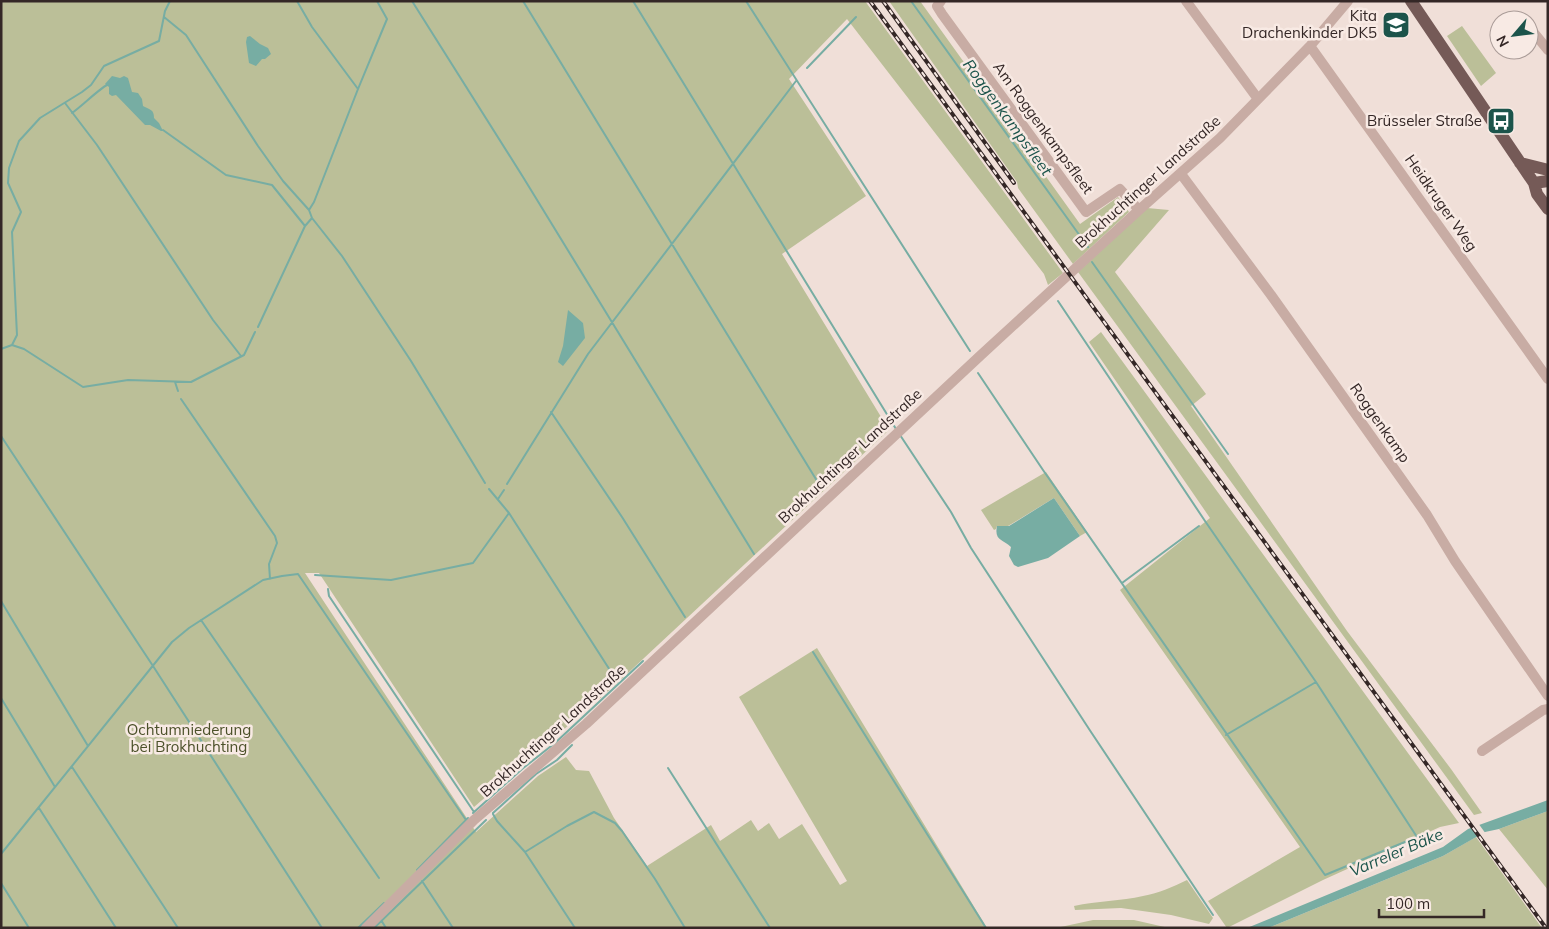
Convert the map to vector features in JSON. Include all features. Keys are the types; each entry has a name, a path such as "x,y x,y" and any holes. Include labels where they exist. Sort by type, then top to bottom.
{"main road":[{"path":"1411,1 1520,163 1548,199"},
{"path":"1520,163 1548,172"},
{"path":"1534,183 1548,172"},
{"path":"1534,183 1548,181"},
{"path":"1534,183 1537,194 1548,209"}],"street":[{"path":"1186,1 1258,100"},
{"name":"Brokhuchtinger Landstraße","path":"366,928 474,820 586,724 898,432 1220,138 1310,46 1348,1"},
{"name":"Am Roggenkampsfleet","path":"939,3 1086,212 1120,190 1139,210"},
{"path":"1539,39 1548,50"},
{"name":"Heidkruger Weg","path":"1310,46 1548,378"},
{"name":"Roggenkamp","path":"1181,174 1271,295 1426,514 1455,561 1548,696"},
{"path":"1482,751 1543,710 1548,709"}],"green space":[{"name":"Ochtumniederung bei Brokhuchting","path":"1,1 865,1 1063,273 1048,285 1044,274 847,19 789,79 866,196 782,254 889,430 614,686 474,807 319,573 305,573 476,832 538,776 566,757 576,770 589,771 614,818 647,866 711,825 720,841 751,820 758,831 769,823 779,839 802,824 840,885 847,881 739,697 817,648 987,928 1,928"},
{"path":"889,1 920,1 1080,224 1118,197 1129,212 1073,264 1018,188 1017,182"},
{"path":"1462,26 1496,73 1481,86 1447,36"},
{"path":"1147,208 1169,210 1115,272 1206,394 1191,406 1347,631 1482,813 1474,815 1078,272"},
{"path":"1101,332 1459,823 1440,827 1323,880 1227,928 1208,901 1300,847 1120,590 1210,518 1089,342"},
{"path":"1046,472 1087,532 1080,536 1054,498 1008,526 997,526 994,530 981,510"},
{"path":"1548,811 1548,890 1499,829"},
{"path":"1476,837 1542,928 1268,928 1443,856"},
{"path":"1187,880 1213,918 1209,924 1171,915 1121,908 1075,910 1074,906 1149,895 1166,890"},
{"path":"1093,920 1134,920 1169,928 1056,928"}],"water":[{"path":"250,36 268,48 271,54 262,59 256,66 249,63 246,42 247,37"},
{"path":"112,76 128,78 132,92 138,93 142,99 143,106 152,111 154,118 163,131 150,125 145,125 116,95 112,96 109,94 109,87 105,84"},
{"path":"568,310 583,323 585,338 563,366 558,362 563,346"},
{"path":"1054,498 1080,536 1048,558 1018,567 1014,565 1009,556 1011,547 998,537 997,526 1009,526"},
{"path":"1548,800 1548,811 1499,829 1485,832 1443,856 1268,928 1247,928 1443,847 1468,829"}],"pier":[{"path":"1478,823 1486,834 1479,838 1470,826"}],"waterway":[{"path":"1,349 12,345 17,335 12,232 21,212 8,183 9,168 19,141 40,118 91,85 104,66 159,41 165,11 170,1"},
{"path":"297,1 312,27 358,89"},
{"path":"309,210 314,202 387,19 377,1"},
{"path":"412,1 523,177 754,554"},
{"path":"523,1 822,489"},
{"path":"633,1 896,429"},
{"path":"746,1 970,351"},
{"name":"Roggenkampsfleet","path":"911,1 1088,247"},
{"path":"164,17 186,35 258,146 283,181 309,210 312,218 342,256 411,361 485,483"},
{"path":"807,68 856,17"},
{"path":"507,484 588,354 796,81"},
{"path":"72,113 107,85"},
{"path":"65,103 97,145 213,320 241,356"},
{"path":"163,130 226,175 272,185 305,226"},
{"path":"258,327 305,226 312,218"},
{"name":"Roggenkampsfleet","path":"1092,262 1228,454"},
{"name":"Varreler Bäke","path":"978,373 1043,470 1325,875 1417,837 1316,682 1205,521 1058,301"},
{"path":"12,345 24,349 83,387 128,380 191,382 244,355 255,332"},
{"path":"175,382 178,391"},
{"path":"181,399 275,536 277,543 269,564 270,579"},
{"path":"551,412 622,517 685,617"},
{"path":"900,435 951,512 971,548 1213,915"},
{"path":"1,436 153,666 322,928"},
{"path":"489,489 509,513 615,678"},
{"path":"498,499 504,490"},
{"path":"315,575 391,580 473,563 509,513"},
{"path":"1122,583 1199,526"},
{"path":"1,854 172,642 189,628 263,580 298,574 466,820"},
{"path":"328,589 329,596 474,812"},
{"path":"1,601 88,746"},
{"path":"201,620 379,878"},
{"path":"813,652 986,928"},
{"path":"473,813 522,769 555,743 643,661"},
{"path":"1226,735 1316,682"},
{"path":"1,698 55,787"},
{"path":"493,813 536,774 557,760 572,745"},
{"path":"72,767 178,928"},
{"path":"668,768 770,928"},
{"path":"39,808 116,928"},
{"path":"525,852 594,812 615,823 622,831 655,879 685,928"},
{"path":"493,814 525,852 575,928"},
{"path":"417,870 468,818"},
{"path":"374,928 486,820"},
{"path":"422,881 453,928"},
{"path":"1,883 29,928"},
{"path":"358,928 384,903"},
{"path":"381,920 386,928"}],"railway":[{"path":"870,1 1546,928"},
{"path":"883,1 1014,183"}],"place":[{"name":"Kita Drachenkinder DK5","path":"1396,25"},
{"name":"Brüsseler Straße","path":"1501,121"}]}
